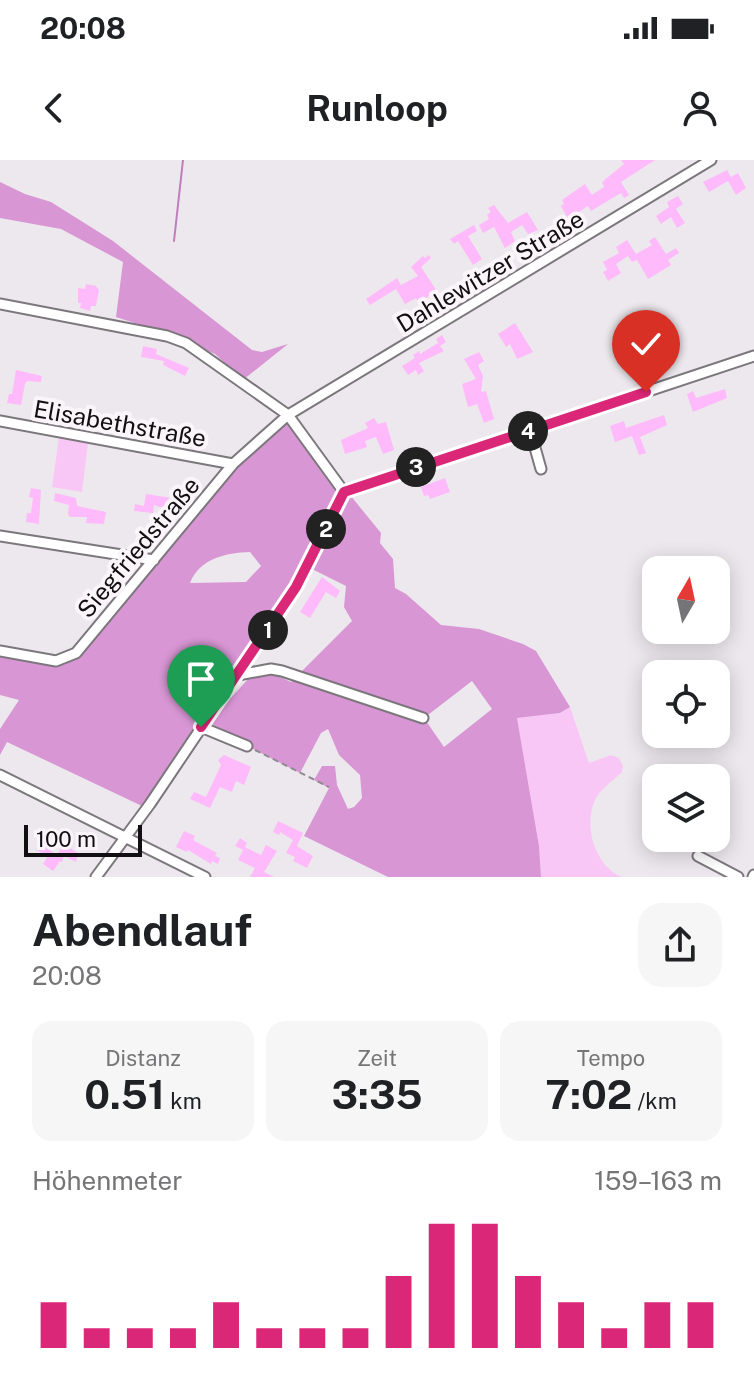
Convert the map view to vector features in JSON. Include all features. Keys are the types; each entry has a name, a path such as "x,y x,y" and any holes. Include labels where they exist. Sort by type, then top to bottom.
{"street":[{"name":"Dahlewitzer Straße","path":"288,415 711,160"},
{"path":"0,304 167,336 186,343 288,415 344,492"},
{"path":"96,877 296,587 344,492 754,356"},
{"name":"Siegfriedstraße","path":"0,651 56,661 76,653 233,464 288,415"},
{"name":"Elisabethstraße","path":"0,421 233,464"},
{"path":"530,430 541,469"},
{"path":"0,536 154,560"},
{"path":"238,675 271,669 282,671 423,718"},
{"path":"201,727 247,746"},
{"path":"0,775 205,877"},
{"path":"698,856 738,877"}],"path":[{"path":"247,746 329,787"}],"shaded area":[{"path":"0,182 51,202 113,241 252,350 262,352 288,344 243,380 215,354 116,317 123,262 61,229 0,218"},
{"path":"288,415 342,484 291,586 237,672 142,806 7,742 0,755 0,729 19,700 0,695 0,651 56,661 76,653 233,464","holes":["250,552 261,566 246,582 190,583 207,562 223,556"]},
{"path":"59,437 88,443 82,492 52,487"},
{"path":"350,495 381,533 380,543 393,559 395,588 441,625 479,629 536,651 570,707 560,713 517,718 539,846 541,877 388,877 304,836 329,788 314,780 322,766 335,766 337,785 348,809 362,798 360,775 339,755 328,729 321,733 300,773 209,722 249,678 269,672 291,682 352,621 344,607 346,586 312,569","holes":["472,681 492,709 444,747 424,718"]},
{"path":"570,707 589,763 611,755 619,758 623,766 622,772 597,796 590,821 598,855 622,877 541,877 539,846 517,718 560,713"}],"building":[{"path":"621,160 655,160 621,182 629,195 624,198 621,193 591,211 588,206 568,219 561,206 564,204 562,200 585,184 592,195 604,187 602,182 624,164"},
{"path":"727,170 731,177 738,173 746,188 736,195 728,181 709,192 703,182"},
{"path":"678,196 683,204 676,209 685,223 677,228 671,217 661,224 656,216 669,207 667,202"},
{"path":"494,205 508,223 527,212 538,230 528,234 522,225 511,232 515,241 505,248 494,227 483,233 479,225 489,219 487,215 491,212 488,208"},
{"path":"474,225 477,231 468,236 482,259 473,265 458,241 454,244 450,239"},
{"path":"655,237 666,254 676,248 679,253 668,260 671,265 648,279 637,260 632,262 628,256 616,264 621,273 608,281 603,272 607,270 603,262 619,253 616,247 627,240 636,254 652,245 649,241"},
{"path":"429,255 431,258 421,267 437,291 405,304 396,289 370,305 366,299 397,278 401,285 418,276 411,267 423,256"},
{"path":"86,284 99,290 96,306 91,306 90,311 80,308 81,303 78,303 78,288 85,289"},
{"path":"515,323 533,352 517,359 510,344 506,347 498,334"},
{"path":"442,335 446,342 440,346 436,339"},
{"path":"661,339 664,350 648,354 650,359 634,364 632,372 625,368 622,361 630,356 626,344 639,340 642,350 655,346 653,342"},
{"path":"438,343 444,351 419,363 424,371 418,375 416,370 408,375 402,366 415,358 413,355 419,351 420,354"},
{"path":"143,346 157,349 156,354 189,368 185,376 163,365 164,361 141,357"},
{"path":"479,352 484,361 478,365 483,376 481,392 486,391 494,419 484,423 477,404 468,407 462,384 476,379 464,359"},
{"path":"16,370 42,376 41,382 27,381 21,405 7,403 9,394 12,394"},
{"path":"725,389 727,398 693,412 687,394 693,391 696,398"},
{"path":"664,415 667,425 640,437 646,453 639,455 632,436 615,442 610,426 624,421 626,428"},
{"path":"374,418 378,424 386,422 394,450 383,454 376,437 365,441 367,447 345,454 341,440 368,428 365,423"},
{"path":"445,478 450,492 430,499 428,495 424,496 421,487"},
{"path":"31,488 41,490 39,524 26,522 27,513 31,513"},
{"path":"55,493 76,498 77,506 106,512 104,524 86,523 87,517 70,517 69,505 54,501"},
{"path":"146,494 171,498 168,510 154,505 153,513 134,511 135,504 144,506"},
{"path":"322,577 340,591 336,598 326,592 310,618 300,612"},
{"path":"224,755 251,767 244,785 236,781 232,792 220,787 210,808 190,799 194,792 206,797 221,765 218,760"},
{"path":"278,821 303,833 297,846 313,856 307,868 293,861 295,857 286,853 293,840 280,832 279,835 273,832"},
{"path":"184,831 195,836 193,840 217,853 215,856 220,858 218,864 212,861 211,864 188,850 176,847"},
{"path":"240,838 247,843 245,847 261,855 266,845 277,851 264,872 274,877 250,877 255,868 238,860 243,850 235,846"},
{"path":"40,843 57,855 63,844 78,853 76,862 64,856 53,871 43,864 48,856 36,850"}],"waterway":[{"path":"174,241 183,160"}],"route":[{"path":"201,727 296,587 344,492 646,392"}]}
